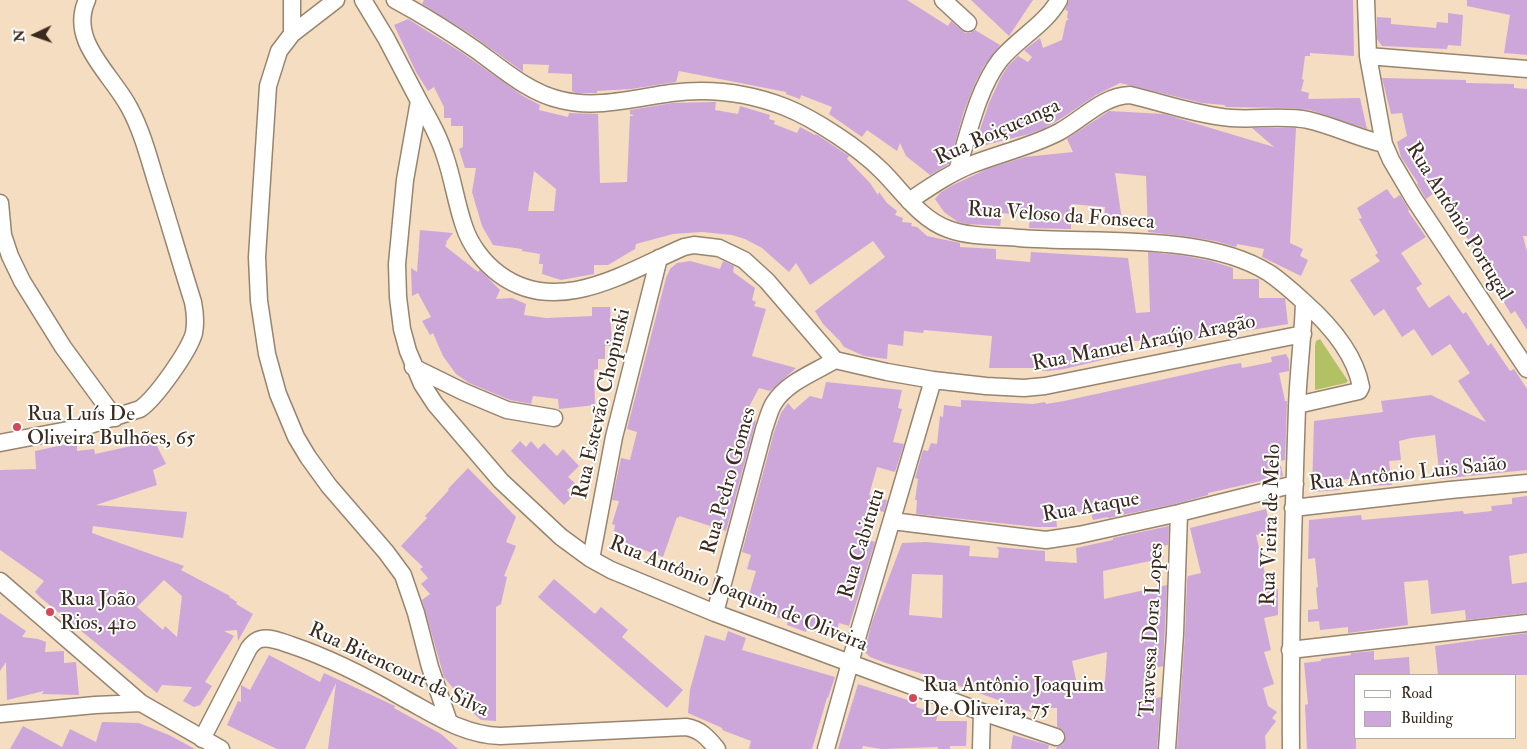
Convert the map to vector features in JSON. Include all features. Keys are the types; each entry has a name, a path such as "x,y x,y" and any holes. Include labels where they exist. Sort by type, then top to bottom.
{"street":[{"path":"0,443 84,427 140,409 148,404 156,395 177,364 193,335 195,316 193,302 139,126 122,94 97,60 84,37 81,20 82,11 87,0"},
{"path":"292,0 292,34"},
{"path":"336,0 292,34 279,51 268,86 257,258 259,301 267,354 278,394 296,437 308,457 329,486 386,552 403,575 449,722"},
{"path":"363,0 386,38 438,135 465,228 477,252 493,270 509,282 535,292 557,293 603,284 684,247 694,245 719,248 744,260 767,281 835,360"},
{"name":"Rua Veloso da Fonseca","path":"395,0 421,14 546,96 562,101 585,103 611,102 699,91 733,92 783,106 827,129 880,168 909,200 928,218 940,226 963,233 1033,239 1191,246 1223,253 1267,272 1288,287 1325,321 1335,333 1347,352 1361,386 1359,391 1297,405"},
{"path":"943,0 968,23"},
{"path":"957,171 982,92 994,69 1010,49 1047,17 1059,0"},
{"name":"Rua Antônio Portugal","path":"1366,0 1368,56 1384,144 1391,160 1414,199 1527,369"},
{"path":"1368,56 1527,69"},
{"name":"Rua Boiçucanga","path":"909,200 957,171 1060,132 1104,102 1121,96 1130,95 1209,115 1232,118 1297,118 1308,120 1384,144"},
{"name":"Rua Antônio Joaquim de Oliveira","path":"419,101 405,180 398,264 398,298 402,329 413,367 435,404 518,498 561,537 591,559 631,579 850,664 1056,737"},
{"path":"0,203 2,233 22,281 63,348 115,418"},
{"name":"Rua Estevão Chopinski","path":"591,559 614,437 659,258"},
{"name":"Rua Vieira de Melo","path":"1291,749 1290,650 1293,508 1304,302"},
{"name":"Rua Manuel Araújo Aragão","path":"835,360 933,380 1024,388 1045,386 1303,334"},
{"name":"Rua Pedro Gomes","path":"715,613 764,429 774,404 784,391 798,380 835,360"},
{"path":"413,367 464,392 507,410 554,418"},
{"name":"Rua Cabitutu","path":"826,749 933,380"},
{"name":"Rua Ataque","path":"892,521 1046,540 1079,535 1180,513 1295,484"},
{"name":"Rua Antônio Luis Saião","path":"1293,508 1450,490 1527,484"},
{"name":"Travessa Dora Lopes","path":"1168,749 1180,513"},
{"path":"0,581 141,703 221,749"},
{"path":"1290,650 1527,623"},
{"name":"Rua Bitencourt da Silva","path":"202,739 249,648 255,641 262,638 308,651 476,734 500,736 686,727 698,730 717,749"},
{"path":"0,714 95,705 141,703"},
{"path":"981,749 982,712"}],"green space":[{"path":"1320,339 1348,381 1315,390 1315,346 1316,341"}],"building":[{"path":"424,0 907,0 948,26 951,21 965,33 975,30 1000,45 984,66 976,81 964,111 949,164 930,175 906,156 900,143 897,151 867,130 862,137 829,114 832,107 801,95 800,99 786,94 786,92 679,71 676,82 631,89 597,91 597,93 576,93 572,91 572,74 548,73 549,65 523,64 523,72 472,35 422,4"},
{"path":"971,0 1033,0 1009,36"},
{"path":"1069,0 1353,0 1354,56 1310,53 1310,56 1305,56 1302,79 1304,80 1301,91 1309,93 1308,99 1360,98 1367,129 1310,110 1226,107 1224,105 1202,103 1120,83 1096,95 1045,128 974,148 989,103 1008,66 1018,56 1028,62 1032,57 1024,50 1040,38 1043,48 1062,40 1066,21 1069,19 1067,18 1068,11 1065,10"},
{"path":"1467,0 1527,0 1527,55 1504,53 1510,15 1467,6"},
{"path":"1448,13 1463,15 1461,46 1448,45 1447,49 1382,46 1377,39 1377,17 1391,18 1391,24 1436,28 1437,22 1448,23"},
{"path":"408,19 461,52 523,96 540,105 539,110 568,117 569,113 598,114 600,183 627,182 630,116 634,116 630,114 630,110 672,103 716,102 715,110 738,114 740,106 770,115 769,119 775,121 774,124 797,133 800,127 816,134 849,156 847,159 870,183 878,195 879,192 887,203 897,211 895,215 903,218 902,222 912,223 911,226 917,227 927,236 960,243 960,247 996,249 996,259 1030,262 1031,252 1128,258 1136,313 1150,312 1148,252 1180,255 1211,261 1233,268 1233,279 1259,279 1259,298 1285,298 1288,324 1208,337 1167,347 1167,341 1126,341 1127,354 1064,369 1048,371 1033,370 1034,368 989,368 992,336 924,330 923,333 904,331 903,346 888,344 887,359 864,356 844,347 823,324 815,311 885,257 873,241 810,285 796,263 789,272 762,248 745,239 732,235 702,232 673,234 636,244 635,249 608,265 594,265 594,274 561,280 542,274 543,264 539,264 540,254 522,251 522,249 493,245 482,226 472,192 476,168 465,168 459,149 463,147 463,126 451,126 451,118 444,118 444,107 434,87 428,91 416,72 394,25","holes":["534,171 556,189 554,211 528,211"]},
{"path":"1382,78 1466,80 1466,83 1514,84 1514,88 1527,89 1527,236 1523,236 1527,252 1527,330 1515,311 1511,314 1483,268 1486,266 1437,191 1426,199 1401,157 1397,142 1407,136 1402,113 1391,114"},
{"path":"1109,111 1164,114 1274,147 1252,128 1296,128 1290,243 1303,249 1300,256 1308,260 1301,276 1262,257 1264,249 1237,244 1236,247 1215,241 1148,232 1146,176 1115,173 1122,220 1104,218 1105,207 1071,204 1071,229 1029,228 1030,216 1002,213 1000,226 967,224 958,222 944,212 935,199 940,193 953,185 987,169 1025,157 1073,152 1067,139"},
{"path":"1387,189 1394,199 1400,195 1408,211 1426,237 1401,253 1422,284 1416,288 1429,308 1449,295 1463,314 1466,312 1488,346 1491,343 1510,371 1514,369 1527,389 1527,470 1440,479 1435,435 1399,441 1401,460 1389,461 1392,485 1369,486 1368,477 1339,480 1340,490 1312,492 1314,421 1383,412 1381,401 1431,395 1486,422 1458,381 1470,373 1450,344 1432,356 1414,329 1402,337 1384,309 1374,316 1350,280 1380,261 1375,255 1378,253 1359,219 1362,218 1357,208"},
{"path":"420,230 453,233 445,246 478,272 480,270 500,290 496,299 512,298 526,304 524,315 546,318 592,316 592,307 610,307 612,346 605,346 605,359 598,359 598,369 594,370 595,405 559,409 558,399 533,396 531,404 510,400 469,383 456,374 443,356 433,333 430,335 422,321 431,317 418,293 412,296 411,268 417,272"},
{"path":"690,261 720,269 723,261 734,266 733,272 755,288 752,300 756,302 754,306 766,309 752,356 796,368 770,391 759,388 743,418 756,421 726,531 679,516 663,557 622,542 624,535 614,531 615,525 612,524 619,501 612,500 621,458 630,460 637,432 627,429 666,278 670,269 677,263"},
{"path":"1286,354 1289,360 1289,371 1279,373 1285,401 1287,401 1285,460 1280,461 1283,476 1208,493 1208,495 1175,504 1108,518 1093,520 1090,510 1056,518 1057,527 1036,527 916,514 917,500 915,500 918,479 915,478 923,450 928,451 931,443 937,444 940,416 943,417 944,405 961,407 961,400 1033,404 1045,402 1046,404 1229,365 1241,363 1242,368 1272,362 1271,357"},
{"path":"826,382 902,390 898,408 902,409 893,442 904,444 895,472 877,467 869,495 887,500 884,512 876,510 868,540 875,542 849,626 839,623 835,637 807,629 806,632 787,625 788,621 776,617 777,613 746,605 756,571 747,569 751,555 742,552 774,432 781,413 788,403 794,410 810,396 822,399"},
{"path":"150,432 166,464 153,470 157,485 96,505 187,512 183,538 93,526 92,533 184,566 181,570 230,596 237,602 236,604 253,614 238,641 237,630 224,631 234,636 205,682 212,686 200,705 194,707 183,701 192,687 162,685 157,693 41,598 35,592 44,581 0,550 0,470 36,469 35,451 77,442 77,451 94,449 95,454 136,445 133,439","holes":["164,580 182,596 177,637 165,626 163,630 137,607"]},
{"path":"520,441 526,447 531,441 538,449 544,443 557,456 563,449 579,466 568,477 575,483 567,490 573,496 564,505 511,451"},
{"path":"468,468 516,517 506,542 516,546 504,576 507,577 501,604 496,607 496,721 481,720 444,677 422,600 430,594 421,584 428,578 420,569 423,567 401,546"},
{"path":"1527,496 1527,553 1509,556 1512,584 1527,582 1527,613 1466,620 1465,610 1431,614 1428,580 1404,582 1408,625 1348,633 1348,627 1320,630 1319,621 1308,622 1308,610 1318,609 1315,558 1308,559 1309,520 1361,515 1362,520 1463,511 1464,514 1492,511 1491,506 1512,504 1512,498"},
{"path":"1266,509 1271,531 1256,535 1269,591 1278,589 1278,615 1264,618 1271,650 1264,652 1274,684 1263,688 1268,706 1277,712 1272,718 1276,721 1265,736 1266,749 1177,749 1187,580 1188,576 1201,573 1190,528"},
{"path":"1169,526 1168,545 1161,546 1164,558 1103,571 1104,599 1167,585 1163,666 1149,670 1156,698 1161,697 1157,749 1056,749 1063,744 1066,736 1063,730 1057,727 1057,708 1032,708 1031,712 943,680 886,663 870,657 865,652 872,622 902,543 926,542 970,546 969,556 998,558 999,550 996,547 1045,551 1045,561 1077,563 1076,548 1113,540 1113,538","holes":["912,574 943,575 942,618 909,615","1107,652 1105,682 1078,689 1072,661"]},
{"path":"554,579 595,614 601,607 628,630 622,637 683,690 667,708 538,597"},
{"path":"0,613 26,631 22,637 46,642 45,652 64,651 64,663 76,662 79,695 42,694 44,691 7,700 6,662 0,671"},
{"path":"728,631 746,638 742,650 835,677 812,749 749,749 751,741 722,730 720,727 688,713 690,690 705,635 725,641"},
{"path":"1527,633 1527,675 1438,674 1435,646"},
{"path":"1374,651 1374,660 1409,657 1410,674 1354,674 1354,739 1356,739 1356,749 1307,749 1305,705 1308,704 1304,663 1351,655 1351,653"},
{"path":"269,655 320,682 324,673 395,706 394,708 441,734 458,749 328,749 336,683 305,749 277,749 227,725 238,701 241,702 241,685 250,690"},
{"path":"858,684 917,703 916,707 938,714 936,721 967,721 966,746 950,746 950,749 938,749 938,747 881,749 863,746 862,749 838,749"},
{"path":"102,722 139,723 169,735 195,749 10,749 23,726 62,747 70,729 96,742"},
{"path":"1013,735 1049,745 1048,749 1011,749"}],"place":[{"name":"Rua Luís De Oliveira Bulhões, 65","path":"17,427"},
{"name":"Rua João Rios, 410","path":"50,612"},
{"name":"Rua Antônio Joaquim De Oliveira, 75","path":"913,698"}]}
